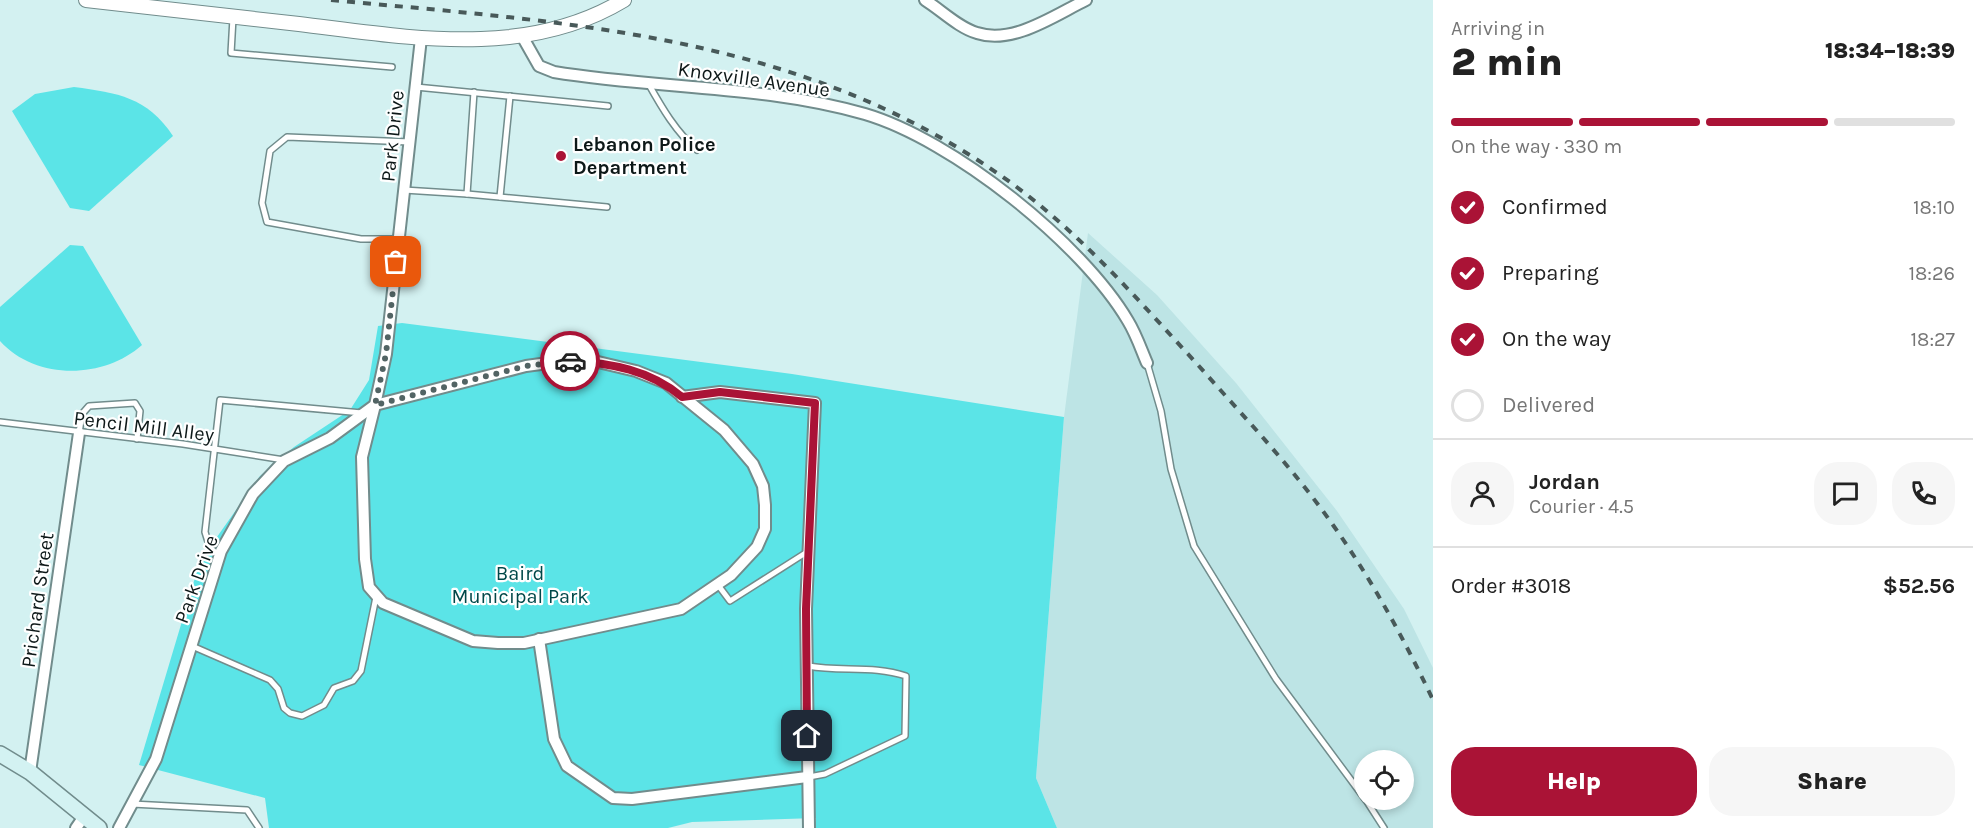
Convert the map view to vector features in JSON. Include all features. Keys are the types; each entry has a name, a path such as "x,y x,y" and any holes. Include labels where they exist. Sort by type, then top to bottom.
{"main road":[{"path":"0,754 30,772 99,828"}],"street":[{"path":"86,0 421,38 478,40 522,36 566,25 624,0"},
{"path":"926,0 974,33 986,35 1011,34 1086,0"},
{"name":"Knoxville Avenue","path":"522,36 539,66 554,72 784,97 866,114 906,131 951,156 1024,206 1090,269 1128,322 1147,363"},
{"name":"Park Drive","path":"119,828 156,759 220,556 253,494 284,460 330,438 375,405 386,354 421,38"},
{"path":"563,361 598,362 636,371 666,383 682,397 724,430 753,464 763,486 765,529 757,548 747,560 717,585 681,609 539,639 498,644 473,641 383,603 369,587 364,559 362,457 375,405 526,366 563,361"},
{"path":"682,397 720,392 815,403 806,609 809,828"},
{"name":"Prichard Street","path":"30,772 79,433"},
{"path":"539,639 554,739 567,766 613,798 632,799 807,777"},
{"path":"76,828 85,815"}],"lane":[{"path":"234,17 231,53 392,67"},
{"path":"648,83 663,110 685,140 697,150"},
{"path":"416,87 608,106"},
{"path":"467,195 474,93"},
{"path":"500,198 510,96"},
{"path":"399,239 361,239 267,222 262,203 270,151 287,137 410,142"},
{"path":"404,190 607,207"},
{"path":"1147,363 1161,411 1171,469 1194,546 1276,679 1354,784"},
{"path":"220,556 210,548 205,532 220,400 363,413"},
{"path":"79,433 82,414 89,405 135,403 140,411 137,440"},
{"name":"Pencil Mill Alley","path":"0,422 284,460"},
{"path":"717,585 730,601 810,550"},
{"path":"192,646 270,680 278,689 284,708 290,713 302,716 324,705 334,688 353,681 361,671 377,596"},
{"path":"806,666 837,670 871,669 906,676 905,736 825,774 807,777"},
{"path":"132,804 247,810 259,828"},
{"path":"1372,810 1384,828"}],"shaded area":[{"path":"1088,233 1157,295 1236,383 1337,511 1404,609 1433,668 1433,828 1057,828 1036,778 1064,417"}],"green space":[{"path":"74,87 130,99 153,113 173,136 89,211 70,208 12,111 35,94"},
{"path":"70,245 83,246 142,345 109,364 70,371 51,369 32,363 15,354 0,341 0,307"},
{"name":"Baird Municipal Park","path":"402,323 792,374 1064,417 1036,778 1057,828 814,828 816,818 692,822 668,828 269,828 265,798 139,765 200,561 260,476 294,447 350,410 369,380 378,326"}],"railway":[{"path":"331,0 600,29 687,45 772,67 855,96 936,135 1014,185 1088,248 1133,294 1268,443 1318,504 1361,567 1399,632 1433,700"}],"way so far":[{"path":"396,262 386,354 375,405 526,366 570,361"}],"place":[{"name":"Lebanon Police Department","path":"561,156"}],"route":[{"path":"570,361 598,362 636,371 666,383 682,397 720,392 815,403 806,609 807,736"}]}
